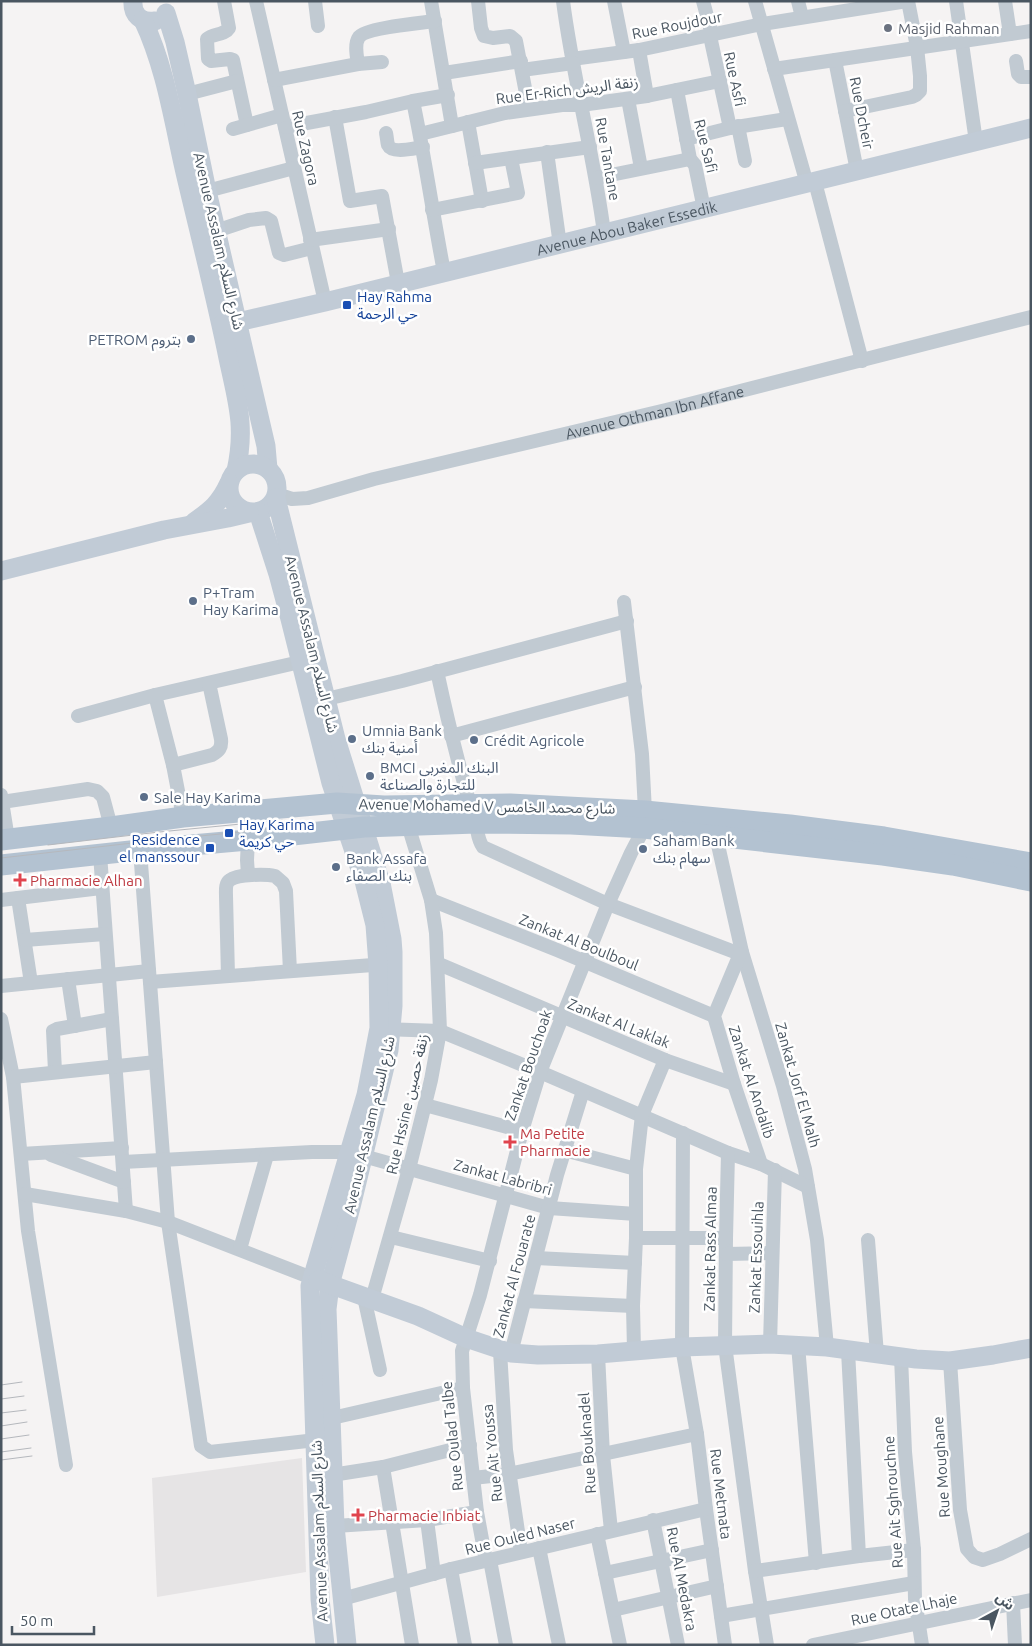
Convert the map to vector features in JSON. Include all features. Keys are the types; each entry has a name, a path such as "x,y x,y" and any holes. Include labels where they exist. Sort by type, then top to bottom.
{"main road":[{"name":"Avenue Mohamed V شارع محمد الخامس","path":"4,839 183,817 347,803 472,814"},
{"name":"Avenue Mohamed V شارع محمد الخامس","path":"1,865 355,828 408,825 472,814 546,805 645,820 716,836 953,865 1031,881"},
{"name":"Avenue Mohamed V شارع محمد الخامس","path":"645,820 781,824 884,837 1031,863"}],"street":[{"name":"Avenue Assalam شارع السلام","path":"132,1 133,10 143,20 154,43 183,164 266,446 268,469"},
{"path":"224,1 228,29 222,34 208,37 206,41 208,58 211,61 232,59 247,125"},
{"name":"Rue Zagora","path":"256,1 325,302"},
{"path":"315,1 318,26"},
{"path":"431,1 452,126"},
{"path":"478,1 481,28 484,36 493,38 513,37 518,47 529,110"},
{"name":"Rue Tantane","path":"563,1 572,61 596,178 604,233"},
{"path":"614,1 624,52"},
{"name":"Rue Asfi","path":"703,1 720,81 734,127"},
{"path":"755,1 787,119 811,183 862,360"},
{"path":"798,1 802,18"},
{"path":"845,111 916,95 920,86 918,47 907,1"},
{"name":"Rue Roujdour","path":"444,73 572,61 711,36 762,24 907,1"},
{"path":"956,1 976,142"},
{"path":"1005,1 1010,34"},
{"name":"Avenue Assalam شارع السلام","path":"167,7 216,231 230,323 241,424 240,451 232,477"},
{"path":"143,20 154,22 163,17 167,7"},
{"path":"358,64 357,41 363,33 377,29 435,21"},
{"path":"774,69 1031,31"},
{"path":"639,50 647,96"},
{"name":"Rue Dcheir","path":"835,60 857,171"},
{"path":"1016,61 1018,74 1021,77 1031,77"},
{"path":"274,80 358,64 382,62"},
{"name":"Rue Er-Rich زنقة الريش","path":"386,133 388,144 394,150 422,141 452,126 505,113 562,105 581,106 647,96 720,81"},
{"path":"187,94 238,82"},
{"name":"Rue Safi","path":"677,90 690,159 695,165 704,209"},
{"path":"233,129 247,125 335,117 448,95"},
{"path":"628,99 641,168"},
{"path":"413,101 422,141 432,210 444,272"},
{"path":"335,117 350,201 382,196 398,283"},
{"name":"Rue Asfi","path":"686,139 734,127 787,119"},
{"path":"468,122 482,201"},
{"path":"734,127 745,161"},
{"name":"Avenue Abou Baker Essedik","path":"230,323 560,245 1031,128"},
{"path":"474,163 590,146"},
{"path":"547,152 560,245"},
{"path":"432,210 518,193 511,158"},
{"path":"596,178 690,159"},
{"path":"207,191 294,168"},
{"path":"216,231 249,220 266,218 271,221 279,253 284,256 311,244 388,228"},
{"name":"Avenue Othman Ibn Affane","path":"277,496 308,498 374,479 607,424 1031,317"},
{"path":"1,571 190,524 254,513 268,508 277,496 277,482 264,466 253,464 242,466 232,477 222,498 213,508 190,524"},
{"path":"232,477 229,493 233,502 240,509 254,513"},
{"name":"Avenue Assalam شارع السلام","path":"277,496 319,701"},
{"name":"Avenue Assalam شارع السلام","path":"254,513 278,574 300,662 336,739 347,803 355,828 381,883 392,938 386,964 386,1064 310,1286 320,1599 325,1645"},
{"path":"624,602 642,754 645,820"},
{"path":"319,701 627,621"},
{"path":"78,716 155,695 300,662"},
{"path":"437,671 451,736 479,840 483,847 608,904 741,953"},
{"path":"173,765 212,755 221,748 221,739 209,684"},
{"path":"451,736 635,687"},
{"path":"155,695 173,765 183,817"},
{"path":"4,839 2,799 70,791 93,790 103,797 111,827"},
{"name":"Zankat Bouchoak","path":"466,1338 490,1261 522,1131 540,1072 608,904 645,820"},
{"name":"Rue Hssine زنقة حصين","path":"368,1298 391,1237 397,1209 410,1169 440,1030 439,964 431,900 408,825"},
{"name":"Zankat Jorf El Malh","path":"716,836 741,953 783,1086 808,1187 817,1240 827,1347"},
{"path":"248,840 246,860 248,875"},
{"path":"140,850 168,1222 201,1446 210,1452 316,1440"},
{"path":"100,854 126,1211"},
{"path":"228,976 227,883 231,879 248,875 275,876 283,883 287,902 290,971"},
{"path":"1,900 101,888"},
{"path":"18,898 31,983"},
{"name":"Zankat Al Boulboul","path":"431,900 714,1016"},
{"path":"25,940 105,934"},
{"name":"Zankat Al Andalib","path":"741,953 714,1016 734,1084 761,1164"},
{"path":"1,986 108,975 228,976 386,964"},
{"name":"Zankat Al Laklak","path":"439,964 665,1060 734,1084"},
{"path":"68,979 74,1026"},
{"path":"1,1019 13,1077 28,1231 66,1465"},
{"path":"56,1071 53,1032 57,1029 112,1019"},
{"path":"385,1028 440,1030 728,1153 761,1164 808,1187"},
{"path":"634,1350 636,1169 642,1116 665,1060"},
{"path":"13,1077 156,1062"},
{"name":"Zankat Al Fouarate","path":"506,1352 524,1301 564,1150 583,1091"},
{"path":"425,1105 522,1131"},
{"name":"Rue Metmata","path":"682,1133 682,1348 697,1434 725,1645"},
{"path":"564,1150 636,1169"},
{"path":"46,1152 124,1182"},
{"name":"Zankat Labribri","path":"21,1154 46,1152 122,1155 164,1159 312,1152 357,1153 549,1208 636,1214"},
{"name":"Avenue Assalam شارع السلام","path":"347,1645 334,1526 327,1309 330,1285 357,1153"},
{"name":"Zankat Rass Almaa","path":"728,1153 726,1345 755,1571 767,1645"},
{"path":"240,1249 267,1155"},
{"name":"Zankat Essouihla","path":"770,1344 775,1170"},
{"path":"25,1194 126,1211 168,1222 330,1285 418,1316 466,1338 506,1352 538,1355 598,1354 634,1350 770,1344 827,1347 848,1351 950,1361 1031,1348"},
{"path":"391,1237 490,1261"},
{"path":"636,1238 726,1238"},
{"path":"868,1240 878,1354"},
{"path":"726,1254 772,1253"},
{"path":"536,1258 635,1263"},
{"path":"368,1298 380,1370"},
{"path":"524,1301 633,1306"},
{"name":"Rue Oulad Talbe","path":"466,1338 462,1351 463,1388 477,1512 506,1645"},
{"path":"798,1345 816,1563"},
{"path":"848,1351 859,1556"},
{"name":"Rue Ait Youssa","path":"506,1352 504,1430 508,1474 521,1552"},
{"name":"Rue Bouknadel","path":"598,1354 603,1455 611,1530"},
{"name":"Rue Ait Sghrouchne","path":"901,1357 905,1452 914,1550 914,1583 922,1645"},
{"name":"Rue Moughane","path":"950,1361 963,1531 967,1549 978,1559 984,1560 1031,1539"},
{"path":"332,1418 463,1388"},
{"path":"473,1478 508,1474 697,1434"},
{"path":"332,1475 382,1467 470,1445"},
{"path":"382,1467 412,1645"},
{"name":"Rue Ouled Naser","path":"342,1599 451,1569 706,1508"},
{"path":"334,1526 427,1520 477,1512"},
{"path":"427,1520 434,1574"},
{"name":"Rue Al Medakra","path":"654,1520 678,1645"},
{"path":"597,1534 620,1645"},
{"path":"539,1548 559,1645"},
{"path":"605,1573 712,1550"},
{"path":"755,1571 914,1550"},
{"path":"451,1569 465,1645"},
{"path":"721,1616 914,1583"},
{"path":"613,1610 718,1586"},
{"name":"Rue Otate Lhaje","path":"813,1645 1031,1600"},
{"path":"1013,1603 1015,1645"}],"shaded area":[{"path":"302,1458 306,1572 157,1597 152,1478"}],"tram line":[{"path":"48,845 282,820"},
{"path":"1,858 282,828"},
{"path":"1,1385 22,1382"},
{"path":"1,1399 24,1396"},
{"path":"1,1413 26,1410"},
{"path":"1,1426 27,1422"},
{"path":"1,1439 29,1435"},
{"path":"1,1452 31,1448"},
{"path":"1,1460 32,1456"}],"place":[{"name":"Masjid Rahman","path":"888,28"},
{"name":"Hay Rahma حي الرحمة","path":"347,305"},
{"name":"PETROM بتروم","path":"191,339"},
{"name":"P+Tram Hay Karima","path":"193,601"},
{"name":"Umnia Bank أمنية بنك","path":"352,739"},
{"name":"Crédit Agricole","path":"474,740"},
{"name":"BMCI البنك المغربي للتجارة والصناعة","path":"370,776"},
{"name":"Sale Hay Karima","path":"144,797"},
{"name":"Hay Karima حي كريمة","path":"229,833"},
{"name":"Residence el manssour","path":"210,848"},
{"name":"Saham Bank سهام بنك","path":"643,849"},
{"name":"Bank Assafa بنك الصفاء","path":"336,867"},
{"name":"Pharmacie Alhan","path":"20,880"},
{"name":"Ma Petite Pharmacie","path":"510,1142"},
{"name":"Pharmacie Inbiat","path":"358,1515"}]}
